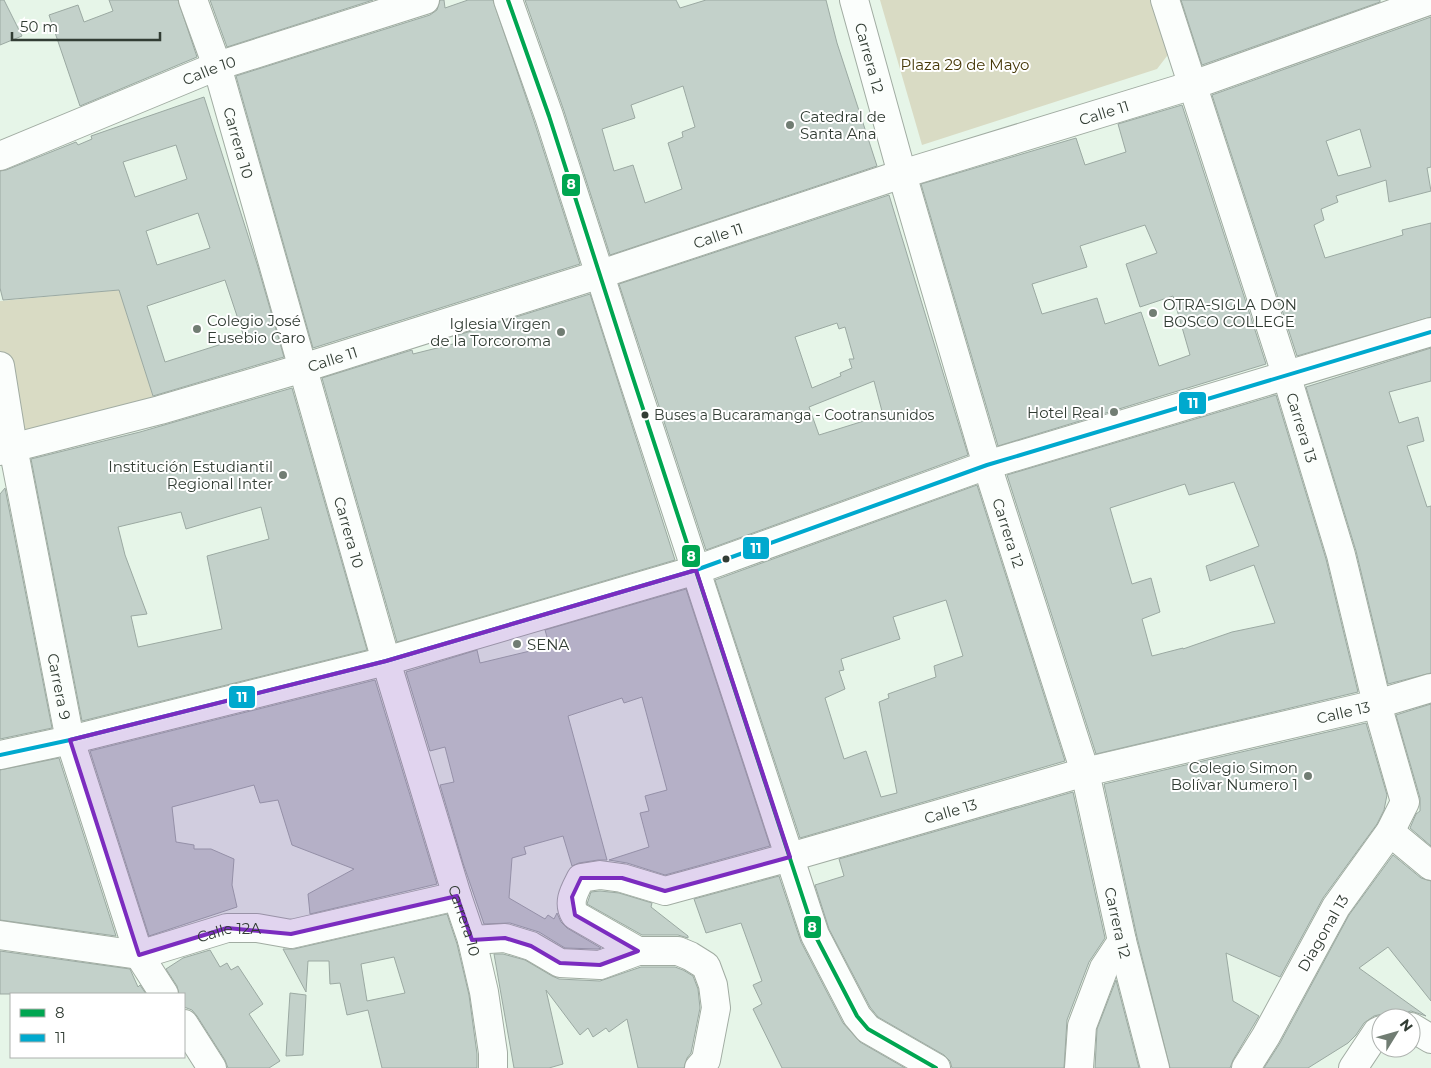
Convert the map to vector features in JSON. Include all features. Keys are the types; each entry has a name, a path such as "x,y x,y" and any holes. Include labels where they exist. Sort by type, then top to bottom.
{"street":[{"name":"Carrera 10","path":"193,0 217,66 386,661 472,940 484,992 493,1053 493,1068"},
{"name":"Calle 10","path":"0,156 217,66 425,0"},
{"path":"508,0 550,116 815,935 857,1016 868,1029 936,1068"},
{"name":"Carrera 12","path":"854,0 902,174 987,465 1085,772 1122,941 1155,1068"},
{"name":"Carrera 13","path":"1165,0 1286,374 1341,555 1377,704 1405,802"},
{"name":"Calle 11","path":"6,449 160,410 303,368 600,274 902,174 1193,85 1431,0"},
{"path":"0,755 70,740 386,661 696,570 987,465 1431,332"},
{"name":"Carrera 9","path":"0,366 6,449 70,740 139,955 163,993"},
{"name":"Calle 13","path":"638,951 575,915 571,908 572,897 581,878 600,875 622,878 665,891 790,858 1085,772 1377,704 1431,688"},
{"name":"Diagonal 13","path":"1246,1068 1266,1036 1336,907 1390,832 1405,802"},
{"path":"1390,832 1431,866"},
{"name":"Calle 12A","path":"0,935 139,955 227,928 257,928 291,934 457,896"},
{"path":"472,940 505,938 531,946 560,963 600,965 638,951 678,951 690,956 706,966 713,985 716,1008 708,1065"},
{"path":"1079,1068 1082,1026 1104,968 1122,941"},
{"path":"185,1026 212,1068"},
{"path":"1353,1068 1371,1041"}],"highlighted area":[{"path":"696,570 790,857 665,891 622,878 581,878 572,897 575,915 638,951 600,965 560,963 531,946 505,938 472,940 457,896 291,934 227,928 139,955 70,740 386,661"}],"green space":[{"name":"Plaza 29 de Mayo","path":"880,0 1158,0 1170,36 1167,56 1157,69 922,145"},
{"path":"119,290 156,405 0,448 0,301"}],"building":[{"path":"0,0 4,0 22,36 0,45"},
{"path":"109,0 178,0 197,57 80,106 49,15 78,5 84,22 113,11"},
{"path":"210,0 373,0 227,47"},
{"path":"440,0 444,0 445,8 468,0 493,0 580,264 313,348 236,76 430,15 437,10"},
{"path":"525,0 676,0 680,8 706,0 826,0 837,43 877,166 610,255 564,111","holes":["683,86 695,127 682,132 683,137 668,143 682,189 645,203 633,165 614,171 602,129 635,118 631,105"]},
{"path":"1181,0 1380,0 1380,2 1202,65"},
{"path":"1431,17 1431,167 1427,168 1431,191 1389,202 1386,180 1336,196 1338,202 1321,209 1324,220 1314,225 1325,258 1403,235 1402,230 1431,223 1431,317 1297,356 1212,95","holes":["1360,129 1371,167 1338,176 1326,141"]},
{"name":"Colegio José Eusebio Caro","path":"204,97 258,267 284,357 153,396 119,290 3,300 0,288 0,171 76,142 78,145 92,139 91,136","holes":["176,145 187,179 135,197 123,162","198,213 210,248 157,265 146,231","225,280 244,337 165,362 147,306"]},
{"path":"1182,105 1266,364 998,446 921,184 1076,138 1085,165 1126,152 1118,124","holes":["1145,225 1157,253 1126,264 1140,307 1173,296 1190,355 1159,366 1141,312 1105,324 1097,298 1042,314 1032,284 1087,267 1080,246"]},
{"path":"889,195 968,455 706,550 619,284","holes":["837,323 839,329 845,327 854,359 849,359 852,368 840,373 841,376 812,388 795,337","874,381 883,415 819,435 809,407"]},
{"path":"590,294 675,560 397,642 322,378 412,350 413,354 457,343 455,336"},
{"path":"1431,348 1431,381 1389,392 1399,423 1418,417 1424,441 1407,446 1427,507 1431,506 1431,673 1388,684 1356,551 1306,387"},
{"path":"292,388 367,650 82,721 31,459 140,432","holes":["261,507 269,539 207,556 222,629 138,647 131,616 147,614 125,555 118,527 181,512 186,529"]},
{"path":"1276,395 1326,559 1358,692 1096,754 1007,475","holes":["1234,482 1259,546 1206,566 1210,581 1254,565 1275,623 1232,632 1183,649 1152,656 1142,619 1160,612 1151,578 1132,584 1110,508 1185,484 1189,495"]},
{"path":"977,485 1065,761 800,838 715,580","holes":["946,600 963,656 934,666 936,677 888,694 889,698 879,702 897,793 881,797 866,751 844,759 825,698 845,689 839,671 844,670 841,659 900,639 893,617"]},
{"path":"5,488 52,728 0,739 0,494"},
{"path":"686,589 770,846 665,875 627,863 609,860 649,847 640,813 649,811 645,796 667,790 642,697 624,703 622,698 568,716 607,860 579,863 572,866 563,836 524,847 526,854 512,858 509,898 545,919 548,915 554,919 557,913 561,922 567,928 601,948 565,948 539,932 510,923 484,924 463,863 440,785 454,782 445,747 430,751 406,672 477,650 480,663 530,651 530,649 549,644 545,630"},
{"path":"375,680 437,884 310,914 308,894 354,869 292,845 278,800 260,803 254,785 172,807 176,842 194,845 194,849 211,849 234,859 232,885 237,907 149,936 90,751"},
{"path":"1431,704 1431,846 1410,828 1416,814 1420,811 1420,798 1396,715"},
{"path":"1366,723 1387,795 1384,810 1377,824 1323,898 1280,977 1226,953 1233,1001 1259,1016 1230,1068 1170,1068 1137,937 1104,784"},
{"path":"59,758 116,936 0,920 0,770"},
{"path":"1073,792 1105,938 1089,962 1067,1020 1064,1068 952,1068 950,1061 944,1055 878,1017 870,1007 829,929 815,885 844,876 839,859"},
{"path":"1393,855 1421,878 1431,881 1431,1001 1388,947 1359,968 1415,1008 1371,1008 1371,1018 1364,1023 1348,1043 1308,1068 1264,1068 1280,1043 1349,915"},
{"path":"779,876 801,942 843,1023 860,1042 905,1068 782,1068 753,1009 762,1004 753,985 762,981 741,923 706,933 694,899"},
{"path":"591,892 619,893 652,903 651,907 688,936 688,938 678,935 642,935 587,904"},
{"path":"447,914 457,944 469,995 477,1054 477,1068 382,1068 368,1010 347,1015 340,983 330,984 329,961 308,961 306,992 283,949 294,949","holes":["394,957 405,993 367,1001 361,964"]},
{"path":"210,950 220,967 227,963 231,970 238,966 263,1004 249,1014 280,1061 269,1068 228,1068 225,1060 197,1016 192,1010 185,1007 185,993 179,993 177,986 166,969 183,958"},
{"path":"0,951 130,969 138,987 140,985 145,993 10,993 0,994"},
{"path":"494,954 503,954 525,960 559,979 600,981 641,967 675,967 693,976 698,989 700,1008 691,1053 687,1058 684,1068 638,1068 627,1019 609,1032 606,1028 593,1037 588,1028 580,1035 546,990 563,1064 549,1068 514,1068"},
{"path":"1116,980 1139,1068 1095,1068 1097,1029"},
{"path":"290,993 306,995 303,1055 286,1056"}],"transit line":[{"name":"8","path":"508,0 549,116 815,935 857,1016 868,1029 936,1068"},
{"name":"11","path":"0,755 70,740 386,661 696,570 987,465 1431,332"}],"place":[{"name":"Catedral de Santa Ana","path":"790,125"},
{"name":"OTRA-SIGLA DON BOSCO COLLEGE","path":"1153,313"},
{"name":"Colegio José Eusebio Caro","path":"197,329"},
{"name":"Iglesia Virgen de la Torcoroma","path":"561,332"},
{"name":"Hotel Real","path":"1114,412"},
{"name":"Buses a Bucaramanga - Cootransunidos","path":"645,415"},
{"name":"Institución Estudiantil Regional Inter","path":"283,475"},
{"name":"SENA","path":"517,644"},
{"name":"Colegio Simon Bolívar Numero 1","path":"1308,776"}]}
